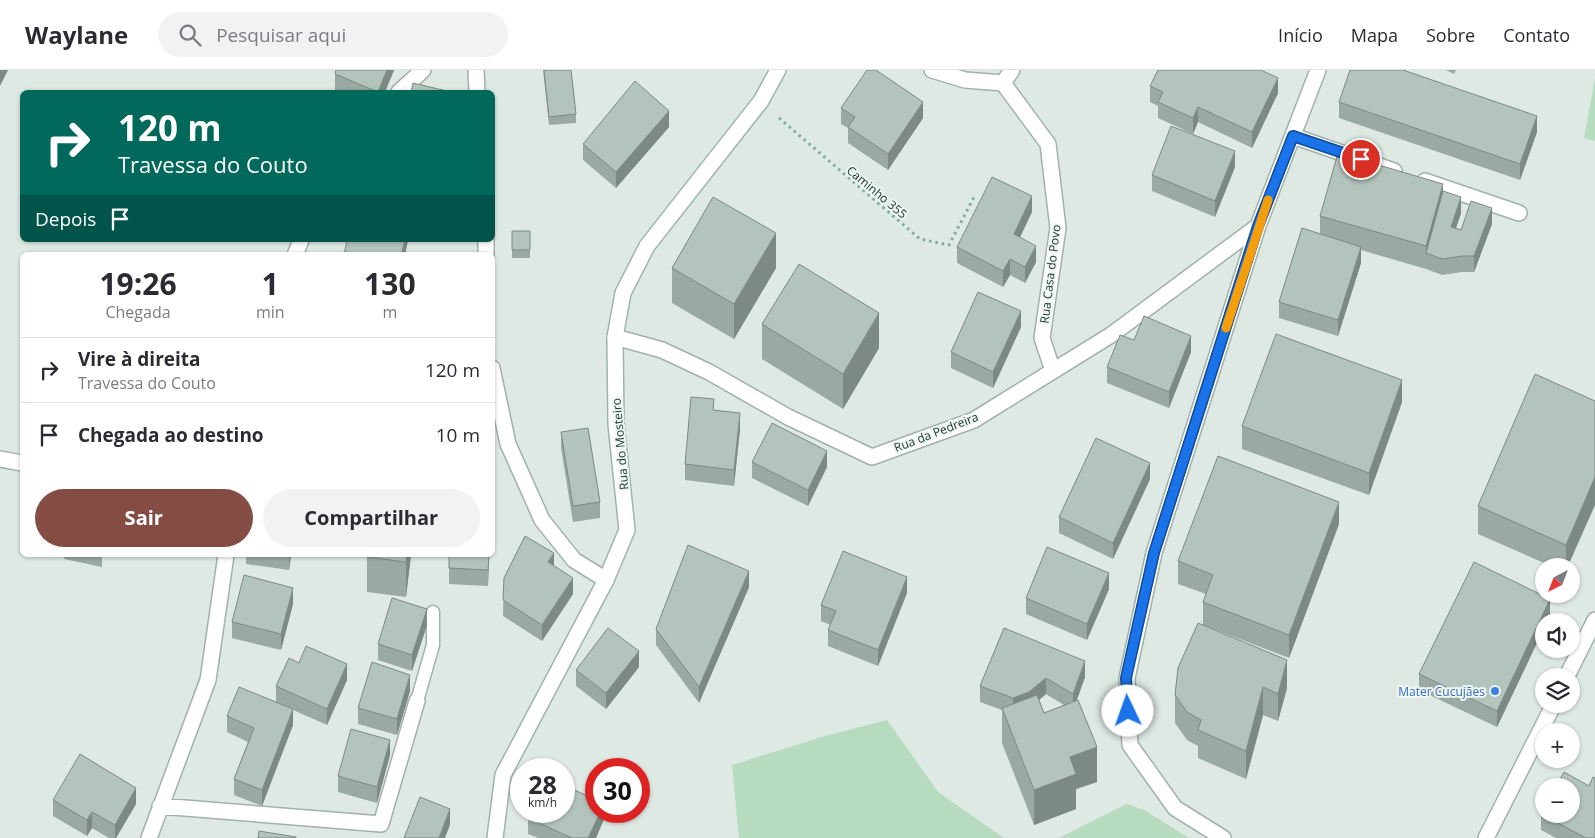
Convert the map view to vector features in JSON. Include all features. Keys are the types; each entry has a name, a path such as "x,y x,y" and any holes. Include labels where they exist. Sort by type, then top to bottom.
{"street":[{"path":"402,90 423,70"},
{"path":"476,70 477,90"},
{"name":"Rua do Mosteiro","path":"496,838 503,775 606,580 628,530 616,424 615,337 623,293 647,246 761,102 778,70"},
{"path":"932,70 965,80 1002,83 1012,70"},
{"path":"1223,838 1175,808 1130,745 1126,678 1154,553 1258,226 1318,70"},
{"name":"Rua Casa do Povo","path":"1002,83 1048,144 1058,228 1042,338 1053,371"},
{"path":"1293,136 1519,213"},
{"name":"Rua da Pedreira","path":"615,337 662,350 709,372 788,416 872,457 974,420 1111,335 1258,226"},
{"path":"495,382 508,444 542,520 574,560 606,580"},
{"path":"0,459 20,463"},
{"path":"149,838 208,680 226,557"},
{"path":"1571,668 1595,620"},
{"path":"160,806 381,824 417,700"},
{"path":"1486,838 1549,713"}],"lane":[{"path":"417,700 433,646 433,612"}],"path":[{"name":"Caminho 355","path":"761,102 920,239 949,245 974,197"}],"green space":[{"path":"1595,78 1595,141 1584,138"},
{"path":"887,720 938,792 1004,838 739,838 732,765 825,736"},
{"path":"1127,804 1144,810 1189,838 1059,838"}],"building":[{"path":"336,70 387,70 379,90 373,90 335,74"},
{"path":"544,70 571,70 576,114 549,117"},
{"path":"867,70 876,70 923,102 888,154 848,127 855,117 841,108"},
{"path":"1158,70 1261,70 1278,78 1252,132 1198,107 1193,118 1158,102 1163,92 1150,86"},
{"path":"1350,70 1403,70 1537,116 1520,164 1339,102"},
{"path":"635,81 669,111 616,172 583,144"},
{"path":"413,83 443,90 411,90"},
{"path":"1171,126 1235,151 1215,201 1152,175"},
{"path":"1338,153 1443,184 1426,246 1320,216"},
{"path":"992,177 1032,196 1014,234 1036,246 1025,267 1010,259 1003,271 957,247"},
{"path":"1443,191 1461,197 1451,227 1461,230 1471,201 1492,208 1474,256 1442,259 1426,253"},
{"path":"713,197 776,233 734,304 672,268"},
{"path":"1302,228 1361,247 1338,320 1279,302"},
{"path":"512,231 530,231 530,250 512,250"},
{"path":"347,242 404,242 402,252 345,252"},
{"path":"799,264 879,313 843,374 762,324"},
{"path":"978,292 1021,311 993,372 951,352"},
{"path":"1144,316 1191,336 1169,392 1107,367 1120,335 1134,340"},
{"path":"1276,334 1402,380 1369,473 1242,426"},
{"path":"1535,374 1595,401 1595,477 1566,545 1478,506"},
{"path":"691,397 714,399 713,410 740,413 734,470 685,464"},
{"path":"772,423 827,451 808,490 752,462"},
{"path":"588,428 600,502 573,506 561,432"},
{"path":"1096,438 1150,463 1113,543 1059,517"},
{"path":"1218,456 1339,502 1289,635 1203,602 1213,575 1178,561"},
{"path":"525,536 554,553 548,562 573,578 542,625 503,600 504,578"},
{"path":"688,545 749,571 699,687 656,629"},
{"path":"1047,547 1109,573 1087,624 1026,598"},
{"path":"843,551 907,577 878,650 828,630 836,611 821,605"},
{"path":"367,557 407,557 406,562"},
{"path":"449,557 489,557 488,570 449,568"},
{"path":"1474,562 1535,592 1535,603 1548,603 1543,613 1535,613 1535,631 1497,711 1419,674"},
{"path":"244,575 293,588 281,634 232,622"},
{"path":"392,598 427,609 412,655 378,644"},
{"path":"1198,623 1287,660 1278,694 1263,687 1246,751 1198,730 1201,720 1187,712 1175,695 1178,668"},
{"path":"608,628 639,651 606,693 576,670"},
{"path":"1004,628 1085,661 1073,694 1046,678 1029,692 1013,698 980,686"},
{"path":"306,646 347,664 327,709 276,686 289,658 299,663"},
{"path":"372,662 410,675 397,719 358,708"},
{"path":"239,687 293,709 262,790 234,779 254,728 227,716"},
{"path":"1037,695 1044,713 1078,700 1097,747 1070,757 1076,774 1034,790 1002,708"},
{"path":"351,729 390,740 377,787 338,776"},
{"path":"80,754 136,788 115,825 92,812 87,820 53,800"},
{"path":"1564,772 1575,778 1561,778"},
{"path":"1593,777 1595,778 1595,838 1586,838 1558,823 1580,823 1580,781 1589,786"},
{"path":"575,790 585,795 585,823 595,823 588,838 572,838 539,823 575,823"},
{"path":"420,797 450,809 439,838 404,838"},
{"path":"259,831 296,837 296,838 258,838"}],"slow traffic":[{"path":"1226,328 1268,200"}],"place":[{"name":"Mater Cucujães","path":"1495,691"}],"route":[{"path":"1128,711 1126,678 1154,553 1258,226 1293,136 1361,159"}]}
